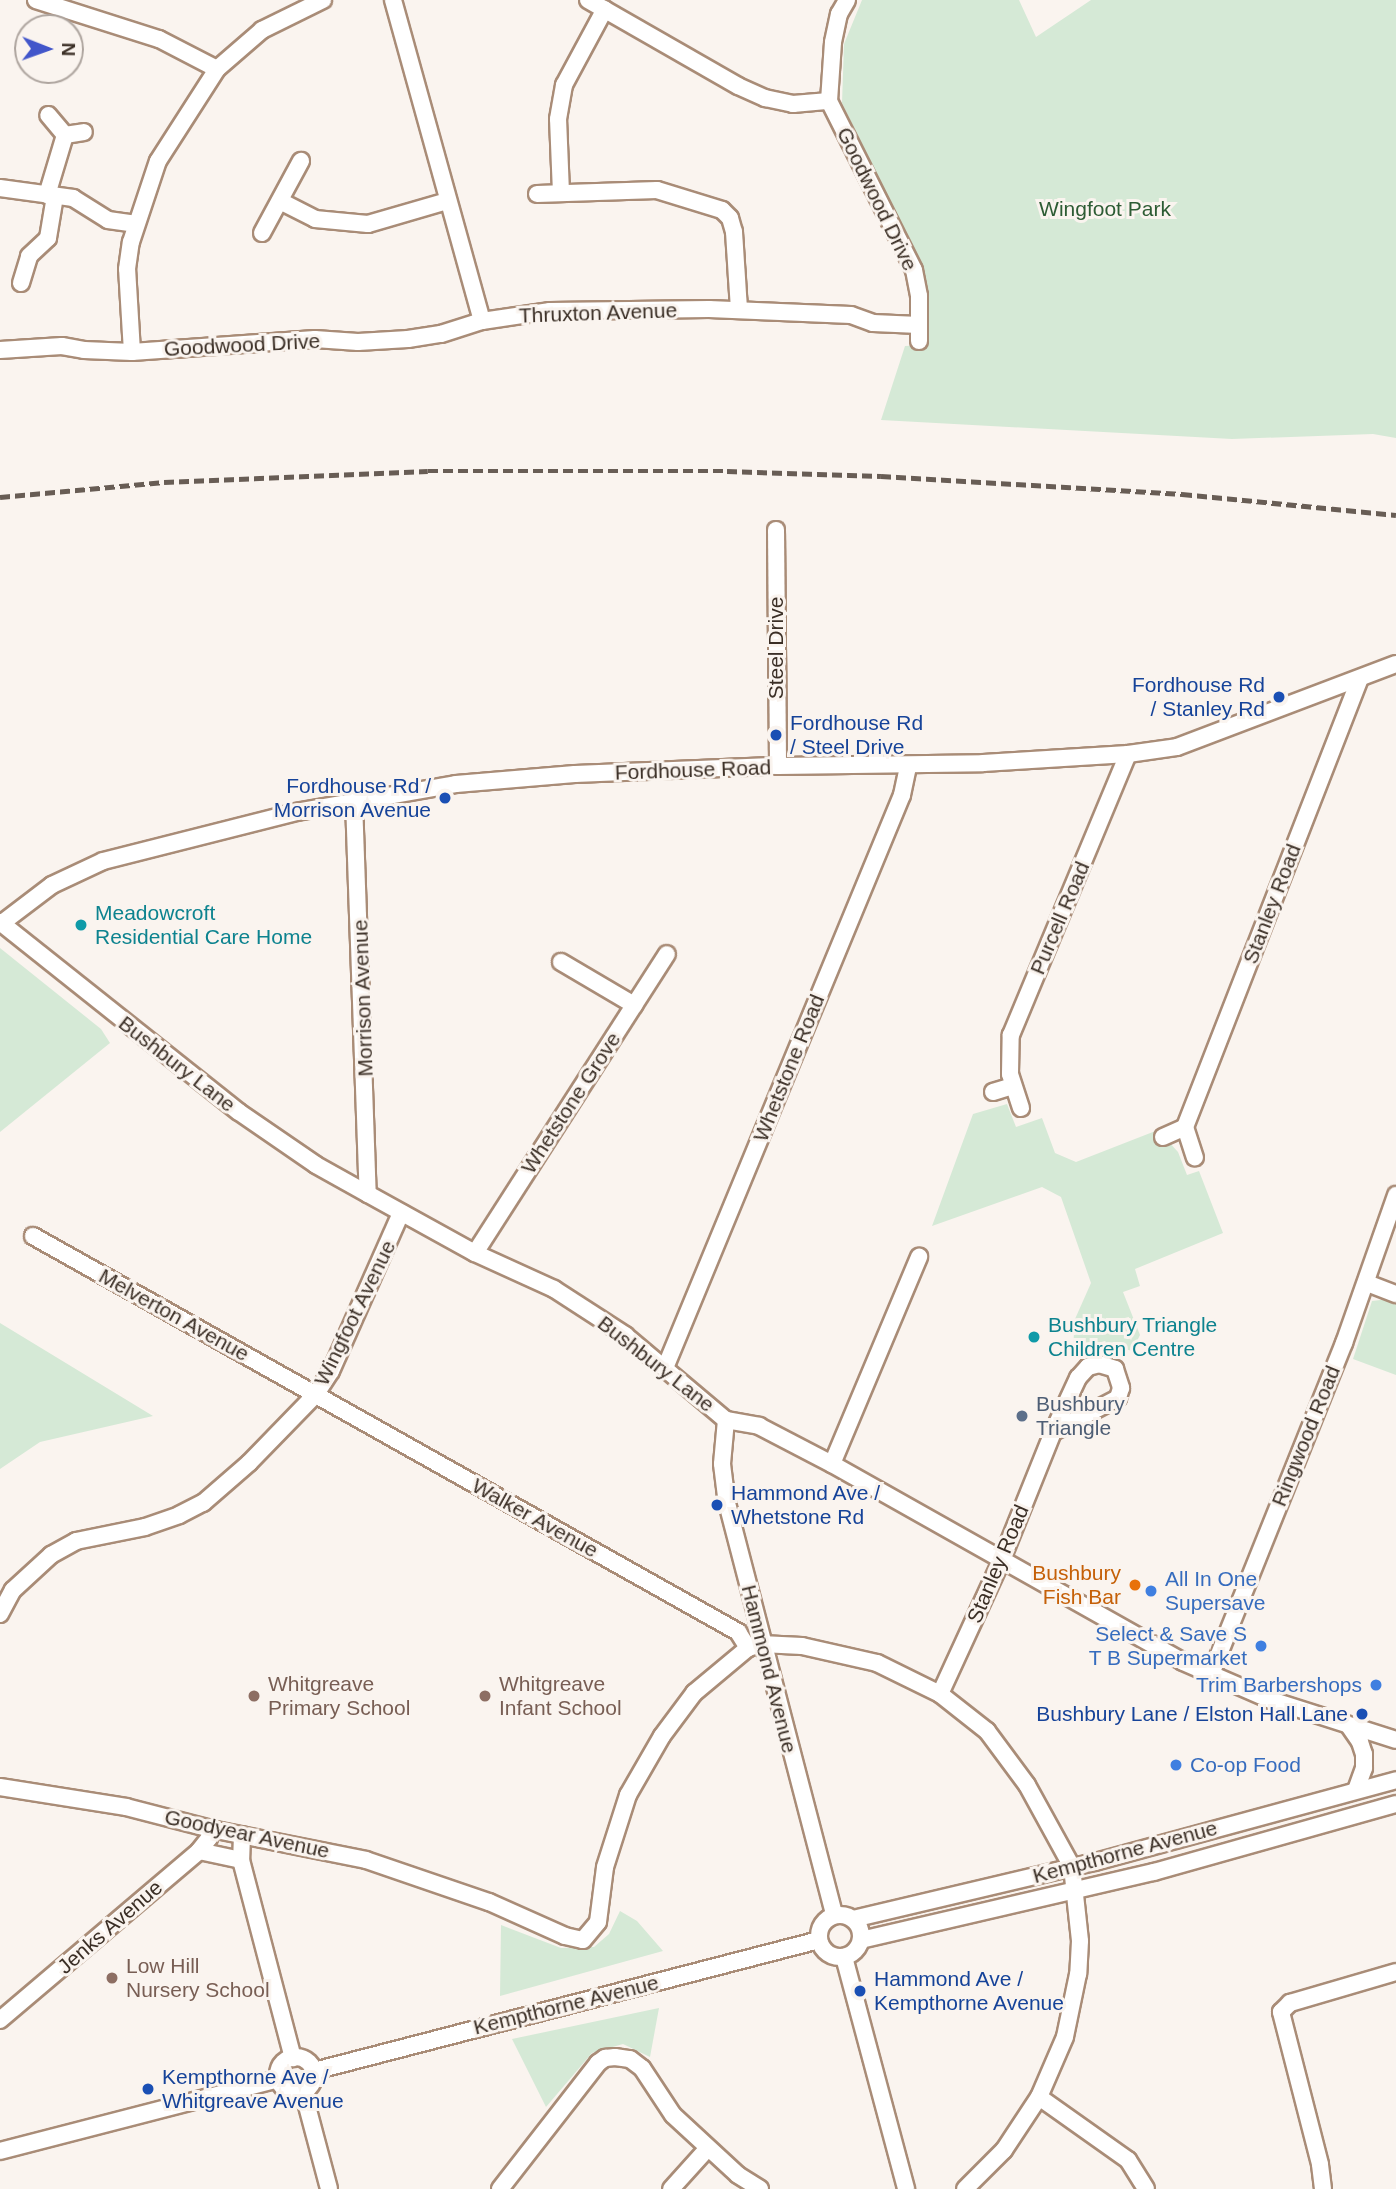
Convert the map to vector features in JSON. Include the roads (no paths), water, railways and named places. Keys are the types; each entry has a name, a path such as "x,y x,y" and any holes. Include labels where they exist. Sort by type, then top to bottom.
{"street":[{"path":"36,0 77,5 159,39 217,69"},
{"path":"132,352 127,269 135,224 159,161 217,69 262,30 323,0"},
{"path":"393,0 482,321"},
{"path":"588,0 738,86 765,98 793,104 829,101 833,42 839,14 847,0"},
{"path":"561,192 558,119 564,85 605,9"},
{"name":"Goodwood Drive","path":"829,101 914,270 919,296 919,333"},
{"path":"48,115 65,135"},
{"path":"65,135 83,132"},
{"path":"21,283 29,256 48,238 51,196 65,135"},
{"path":"262,233 301,161"},
{"path":"0,188 73,198 108,220 135,224"},
{"path":"537,194 657,190 722,210 730,218 734,232 738,310"},
{"path":"280,201 315,219 368,224 447,201"},
{"name":"Thruxton Avenue","path":"482,321 550,311 738,310 851,315 873,323 919,333"},
{"name":"Goodwood Drive","path":"0,350 62,346 83,350 132,352 315,339 358,342 408,339 441,334 482,321"},
{"name":"Steel Drive","path":"776,530 778,766"},
{"name":"Fordhouse Road","path":"1,922 52,885 103,860 296,812 354,801 456,784 509,780 778,766 908,766 1128,754 1177,747 1359,681 1396,664"},
{"name":"Stanley Road","path":"1185,1127 1359,681"},
{"name":"Purcell Road","path":"1021,1108 1010,1074 1011,1035 1128,754"},
{"name":"Whetstone Road","path":"665,1368 902,795 908,766"},
{"name":"Morrison Avenue","path":"354,801 368,1194"},
{"name":"Bushbury Lane","path":"1,922 239,1112 316,1165 475,1253 554,1289 625,1335 726,1420 760,1426 1002,1559 1112,1623 1211,1674 1271,1700 1396,1740"},
{"name":"Whetstone Grove","path":"475,1253 667,954"},
{"path":"561,962 634,1005"},
{"path":"993,1092 1013,1086"},
{"path":"1163,1137 1185,1127 1195,1157"},
{"name":"Ringwood Road","path":"1211,1674 1367,1283 1396,1195"},
{"name":"Wingfoot Avenue","path":"0,1614 13,1590 30,1572 76,1541 145,1527 203,1503 249,1463 316,1394 331,1371 401,1213"},
{"name":"Melverton Avenue","path":"33,1236 316,1394"},
{"path":"832,1464 919,1257"},
{"path":"1367,1283 1396,1294"},
{"name":"Stanley Road","path":"940,1694 1002,1559 1053,1432 1078,1378 1088,1367 1100,1364 1115,1369 1121,1388 1118,1398 1053,1432"},
{"name":"Walker Avenue","path":"316,1394 738,1632 755,1646"},
{"name":"Hammond Avenue","path":"726,1420 722,1464 727,1503 755,1646 834,1915"},
{"path":"755,1646 802,1646 877,1663 940,1694 988,1731 1009,1757 1072,1867 1080,1941 1078,1975 1065,2038 1039,2096 1004,2150 965,2189"},
{"name":"Goodyear Avenue","path":"0,1787 126,1807 211,1829 366,1860 489,1902 573,1939 583,1940 598,1922 605,1867 621,1816 644,1765 694,1693 755,1646"},
{"path":"1349,1726 1360,1742 1364,1754 1364,1768 1356,1790"},
{"name":"Kempthorne Avenue","path":"853,1919 1072,1867 1396,1780"},
{"name":"Kempthorne Avenue","path":"861,1940 1076,1891 1279,1838 1396,1804"},
{"name":"Jenks Avenue","path":"0,2020 198,1851 209,1838 211,1829"},
{"path":"242,1835 241,1860 293,2057"},
{"path":"198,1851 241,1860"},
{"path":"834,1915 853,1919 860,1929 861,1940 856,1950 844,1957 826,1952 819,1940 821,1925 834,1915"},
{"name":"Kempthorne Avenue","path":"314,2071 819,1940"},
{"path":"844,1957 906,2189"},
{"path":"1323,2189 1320,2164 1281,2012 1290,2003 1396,1972"},
{"path":"293,2057 306,2060 314,2071 313,2083 303,2091 287,2090 278,2079 281,2065 293,2057"},
{"path":"500,2189 598,2063 606,2058 630,2059 642,2068 673,2115 738,2175 760,2189"},
{"path":"0,2151 278,2079"},
{"path":"303,2091 329,2189"},
{"path":"1039,2096 1128,2160 1146,2189"},
{"path":"671,2189 708,2148"}],"railway":[{"path":"0,497 164,482 428,471 727,471 881,476 1182,494 1396,515"}],"place":[{"name":"Fordhouse Rd / Stanley Rd","path":"1279,697"},
{"name":"Fordhouse Rd / Steel Drive","path":"776,735"},
{"name":"Fordhouse Rd / Morrison Avenue","path":"445,798"},
{"name":"Meadowcroft Residential Care Home","path":"81,925"},
{"name":"Bushbury Triangle Children Centre","path":"1034,1337"},
{"name":"Bushbury Triangle","path":"1022,1416"},
{"name":"Hammond Ave / Whetstone Rd","path":"717,1505"},
{"name":"Bushbury Fish Bar","path":"1135,1585"},
{"name":"All In One Supersave","path":"1151,1591"},
{"name":"Select & Save S T B Supermarket","path":"1261,1646"},
{"name":"Trim Barbershops","path":"1376,1685"},
{"name":"Whitgreave Primary School","path":"254,1696"},
{"name":"Whitgreave Infant School","path":"485,1696"},
{"name":"Bushbury Lane / Elston Hall Lane","path":"1362,1714"},
{"name":"Co-op Food","path":"1176,1765"},
{"name":"Low Hill Nursery School","path":"112,1978"},
{"name":"Hammond Ave / Kempthorne Avenue","path":"860,1991"},
{"name":"Kempthorne Ave / Whitgreave Avenue","path":"148,2089"}],"park label":[{"name":"Wingfoot Park","path":"1105,209"}]}
